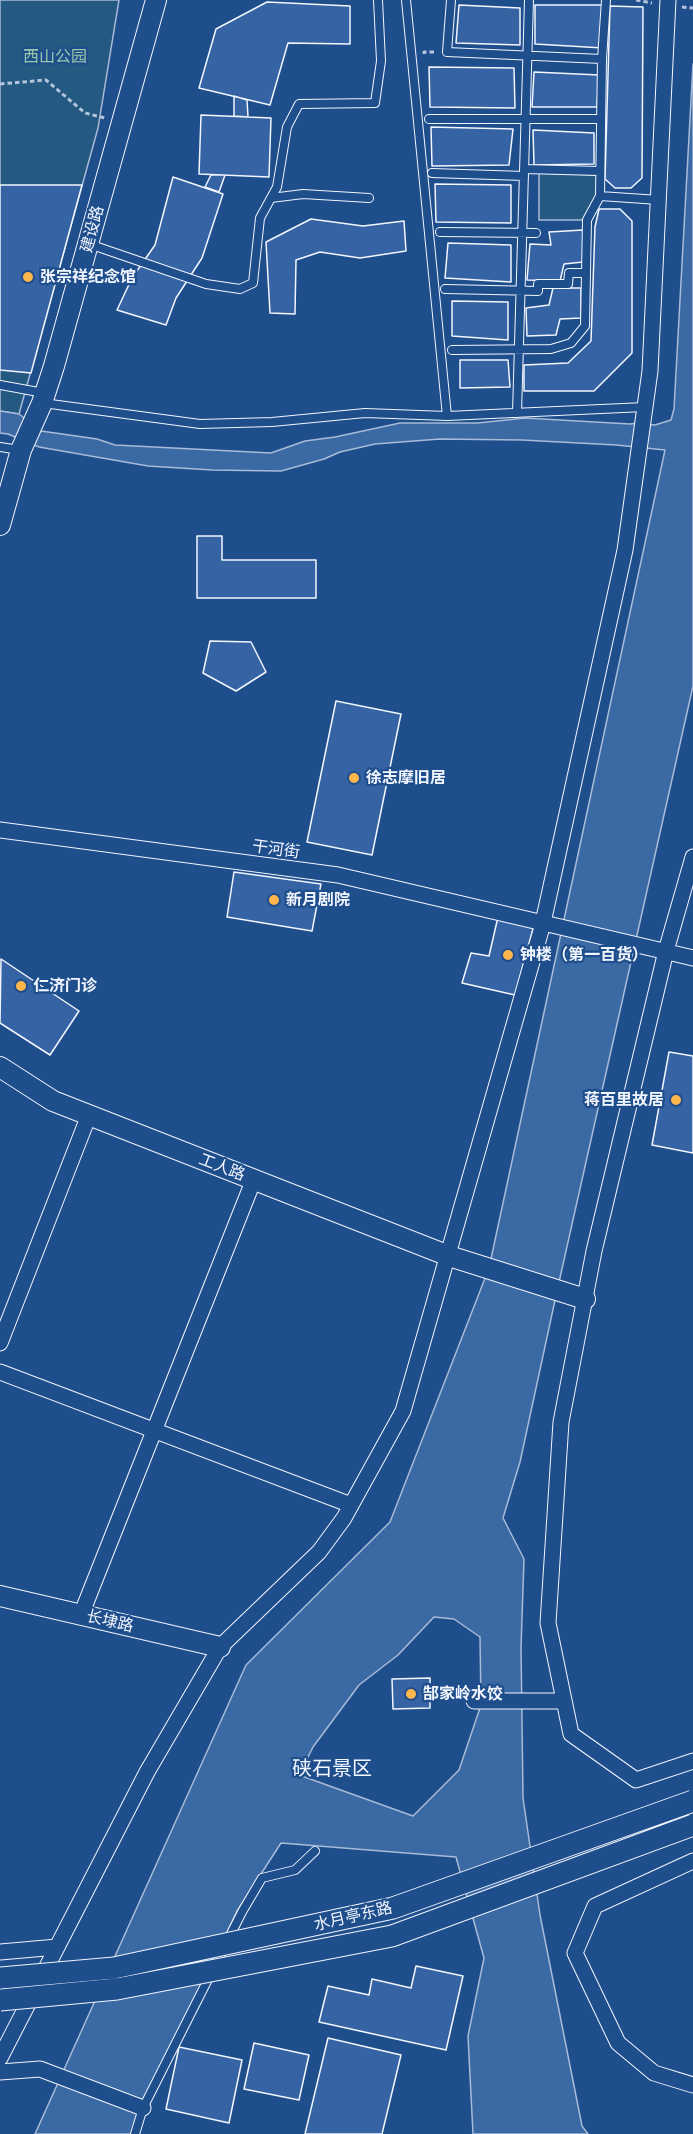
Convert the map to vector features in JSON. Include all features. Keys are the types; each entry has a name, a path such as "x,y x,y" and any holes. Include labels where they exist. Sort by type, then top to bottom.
{"main road":[{"name":"水月亭东路","path":"0,1978 114,1968 393,1908 693,1801"},
{"name":"水月亭东路","path":"0,2000 117,1989 392,1936 693,1825"}],"street":[{"name":"建设路","path":"0,525 21,450 43,398 156,0"},
{"path":"0,2058 147,1772 220,1647 319,1552 351,1505 403,1411 454,1257 544,923 625,550 650,371 668,0"},
{"name":"干河街","path":"0,830 338,875 693,958"},
{"path":"693,857 661,950 594,1251 578,1297 561,1422 548,1623 571,1734 636,1780 693,1761"},
{"name":"工人路","path":"0,1067 53,1101 454,1257 578,1297"},
{"path":"0,1343 89,1115"},
{"path":"81,1615 254,1179"},
{"path":"0,1372 351,1505"},
{"name":"长埭路","path":"0,1596 220,1647"},
{"path":"474,1701 564,1701"},
{"path":"693,1861 595,1906 576,1953 618,2043 654,2073 693,2085"},
{"path":"0,1952 57,1947"},
{"path":"0,2072 40,2069 143,2108"}],"lane":[{"path":"88,244 206,284 240,289 253,283 260,218 277,187 287,127 299,104 375,103 381,62 378,0"},
{"path":"406,0 447,416"},
{"path":"452,0 447,52 602,59"},
{"path":"517,413 529,0"},
{"path":"452,350 551,349 571,343 585,326 586,220 600,196 602,59 606,0"},
{"path":"429,119 601,119"},
{"path":"432,173 600,171"},
{"path":"271,198 303,194 369,198"},
{"path":"600,196 659,201"},
{"path":"440,232 536,233"},
{"path":"445,289 538,291 538,284 568,284 570,273 586,273"},
{"path":"0,385 43,398 200,424 272,422 365,413 447,416 645,407"},
{"path":"0,447 21,450"},
{"path":"135,2134 143,2108 242,1912 262,1878 295,1870 315,1851"}],"path":[{"path":"0,84 45,80 85,113 122,121"}],"green space":[{"name":"西山公园","path":"0,0 119,0 98,128 19,414 0,411"},
{"path":"539,173 599,175 598,197 585,220 539,220"}],"shaded area":[{"path":"693,64 693,686 520,1462 503,1518 524,1559 521,1647 523,1798 540,1915 582,2126 588,2134 473,2134 468,2036 484,1958 456,1857 281,1843 237,1911 132,2134 35,2134 246,1665 390,1522 489,1268 665,450 522,440 440,439 375,444 340,452 281,471 212,470 148,466 39,447 0,433 0,411 19,414 41,431 97,439 115,445 271,453 305,441 400,423 478,423 525,418 655,425 671,420 674,409","holes":["434,1617 454,1619 480,1637 481,1705 459,1770 413,1816 299,1775 313,1747 359,1685 398,1655"]}],"building":[{"path":"267,2 350,6 350,44 288,43 270,105 199,88 216,29"},
{"path":"459,5 520,8 520,45 456,43"},
{"path":"535,5 603,5 603,48 535,44"},
{"path":"610,6 643,7 642,178 631,188 615,188 605,179"},
{"path":"429,67 514,68 515,108 430,107"},
{"path":"534,72 599,75 597,107 532,107"},
{"path":"234,96 247,100 248,117 234,116"},
{"path":"201,115 271,118 269,177 199,174"},
{"path":"431,127 513,129 509,165 432,166"},
{"path":"533,130 594,133 594,164 534,165"},
{"path":"211,175 225,175 219,192 205,187"},
{"path":"173,177 223,194 202,258 176,298 166,325 117,310 132,278 155,245"},
{"path":"435,184 511,185 511,223 436,222"},
{"name":"张宗祥纪念馆","path":"0,185 82,185 31,373 0,370"},
{"path":"599,209 620,209 632,221 632,353 594,391 524,391 524,365 568,363 591,341 595,227"},
{"path":"311,219 363,226 404,221 406,251 360,258 320,252 296,260 295,314 270,313 266,242"},
{"path":"583,230 583,262 564,264 560,281 527,280 530,244 551,245 549,232"},
{"path":"448,243 511,245 511,282 445,278"},
{"path":"553,288 581,288 581,318 560,319 556,335 527,336 526,308 549,305"},
{"path":"452,301 508,302 508,340 452,336"},
{"path":"460,360 508,360 510,387 460,388"},
{"path":"197,536 222,536 222,560 316,560 316,598 197,598"},
{"path":"210,641 251,642 266,672 236,691 203,673"},
{"name":"徐志摩旧居","path":"336,701 401,714 372,855 307,842"},
{"name":"新月剧院","path":"234,872 321,884 312,931 227,917"},
{"name":"钟楼（第一百货）","path":"498,917 534,925 515,995 462,983 471,953 489,956"},
{"name":"仁济门诊","path":"1,959 79,1011 50,1055 0,1023"},
{"name":"蒋百里故居","path":"669,1052 693,1056 693,1153 652,1145"},
{"name":"郜家岭水饺","path":"430,1678 430,1708 393,1709 392,1679"},
{"path":"416,1966 463,1976 446,2050 319,2022 328,1986 369,1995 372,1979 411,1988"},
{"path":"328,2038 401,2055 382,2134 305,2134"},
{"path":"254,2043 309,2055 299,2100 244,2089"},
{"path":"179,2047 242,2060 229,2123 166,2109"}],"place":[{"name":"张宗祥纪念馆","path":"28,277"},
{"name":"徐志摩旧居","path":"354,778"},
{"name":"新月剧院","path":"274,900"},
{"name":"钟楼（第一百货）","path":"508,955"},
{"name":"仁济门诊","path":"21,986"},
{"name":"蒋百里故居","path":"676,1100"},
{"name":"郜家岭水饺","path":"411,1694"}],"district":[{"name":"硖石景区","path":"332,1768"}]}
